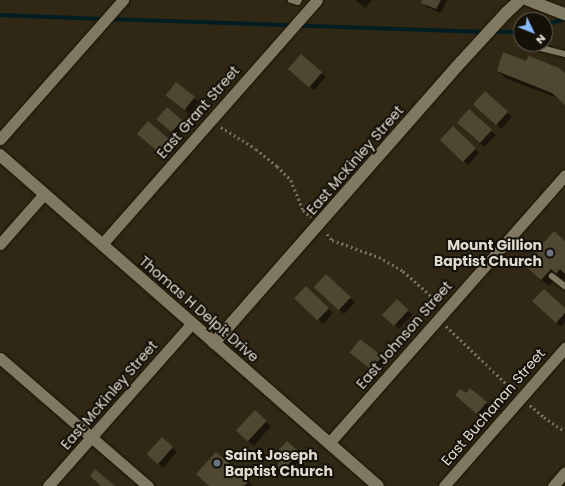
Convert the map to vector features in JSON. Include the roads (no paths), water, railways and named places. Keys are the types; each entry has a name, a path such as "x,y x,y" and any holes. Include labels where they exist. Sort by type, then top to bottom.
{"main road":[{"name":"East McKinley Street","path":"214,342 476,47 520,0"},
{"path":"533,2 565,14"},
{"name":"Thomas H Delpit Drive","path":"0,156 378,486"}],"street":[{"path":"0,139 122,1"},
{"name":"East Grant Street","path":"102,244 314,3"},
{"name":"East Johnson Street","path":"329,443 565,176"},
{"path":"0,244 44,194"},
{"name":"East McKinley Street","path":"48,486 192,323"},
{"name":"East Buchanan Street","path":"444,486 565,348"},
{"path":"0,358 148,486"},
{"path":"552,486 565,472"}],"lane":[{"path":"291,0 298,2 299,0"},
{"path":"553,51 565,54"},
{"path":"552,276 565,286"}],"waterway":[{"path":"0,15 103,19"},
{"path":"110,19 485,32"},
{"path":"553,23 565,19"},
{"path":"492,32 513,32"}],"place":[{"name":"Mount Gillion Baptist Church","path":"550,253"},
{"name":"Saint Joseph Baptist Church","path":"217,463"}]}
